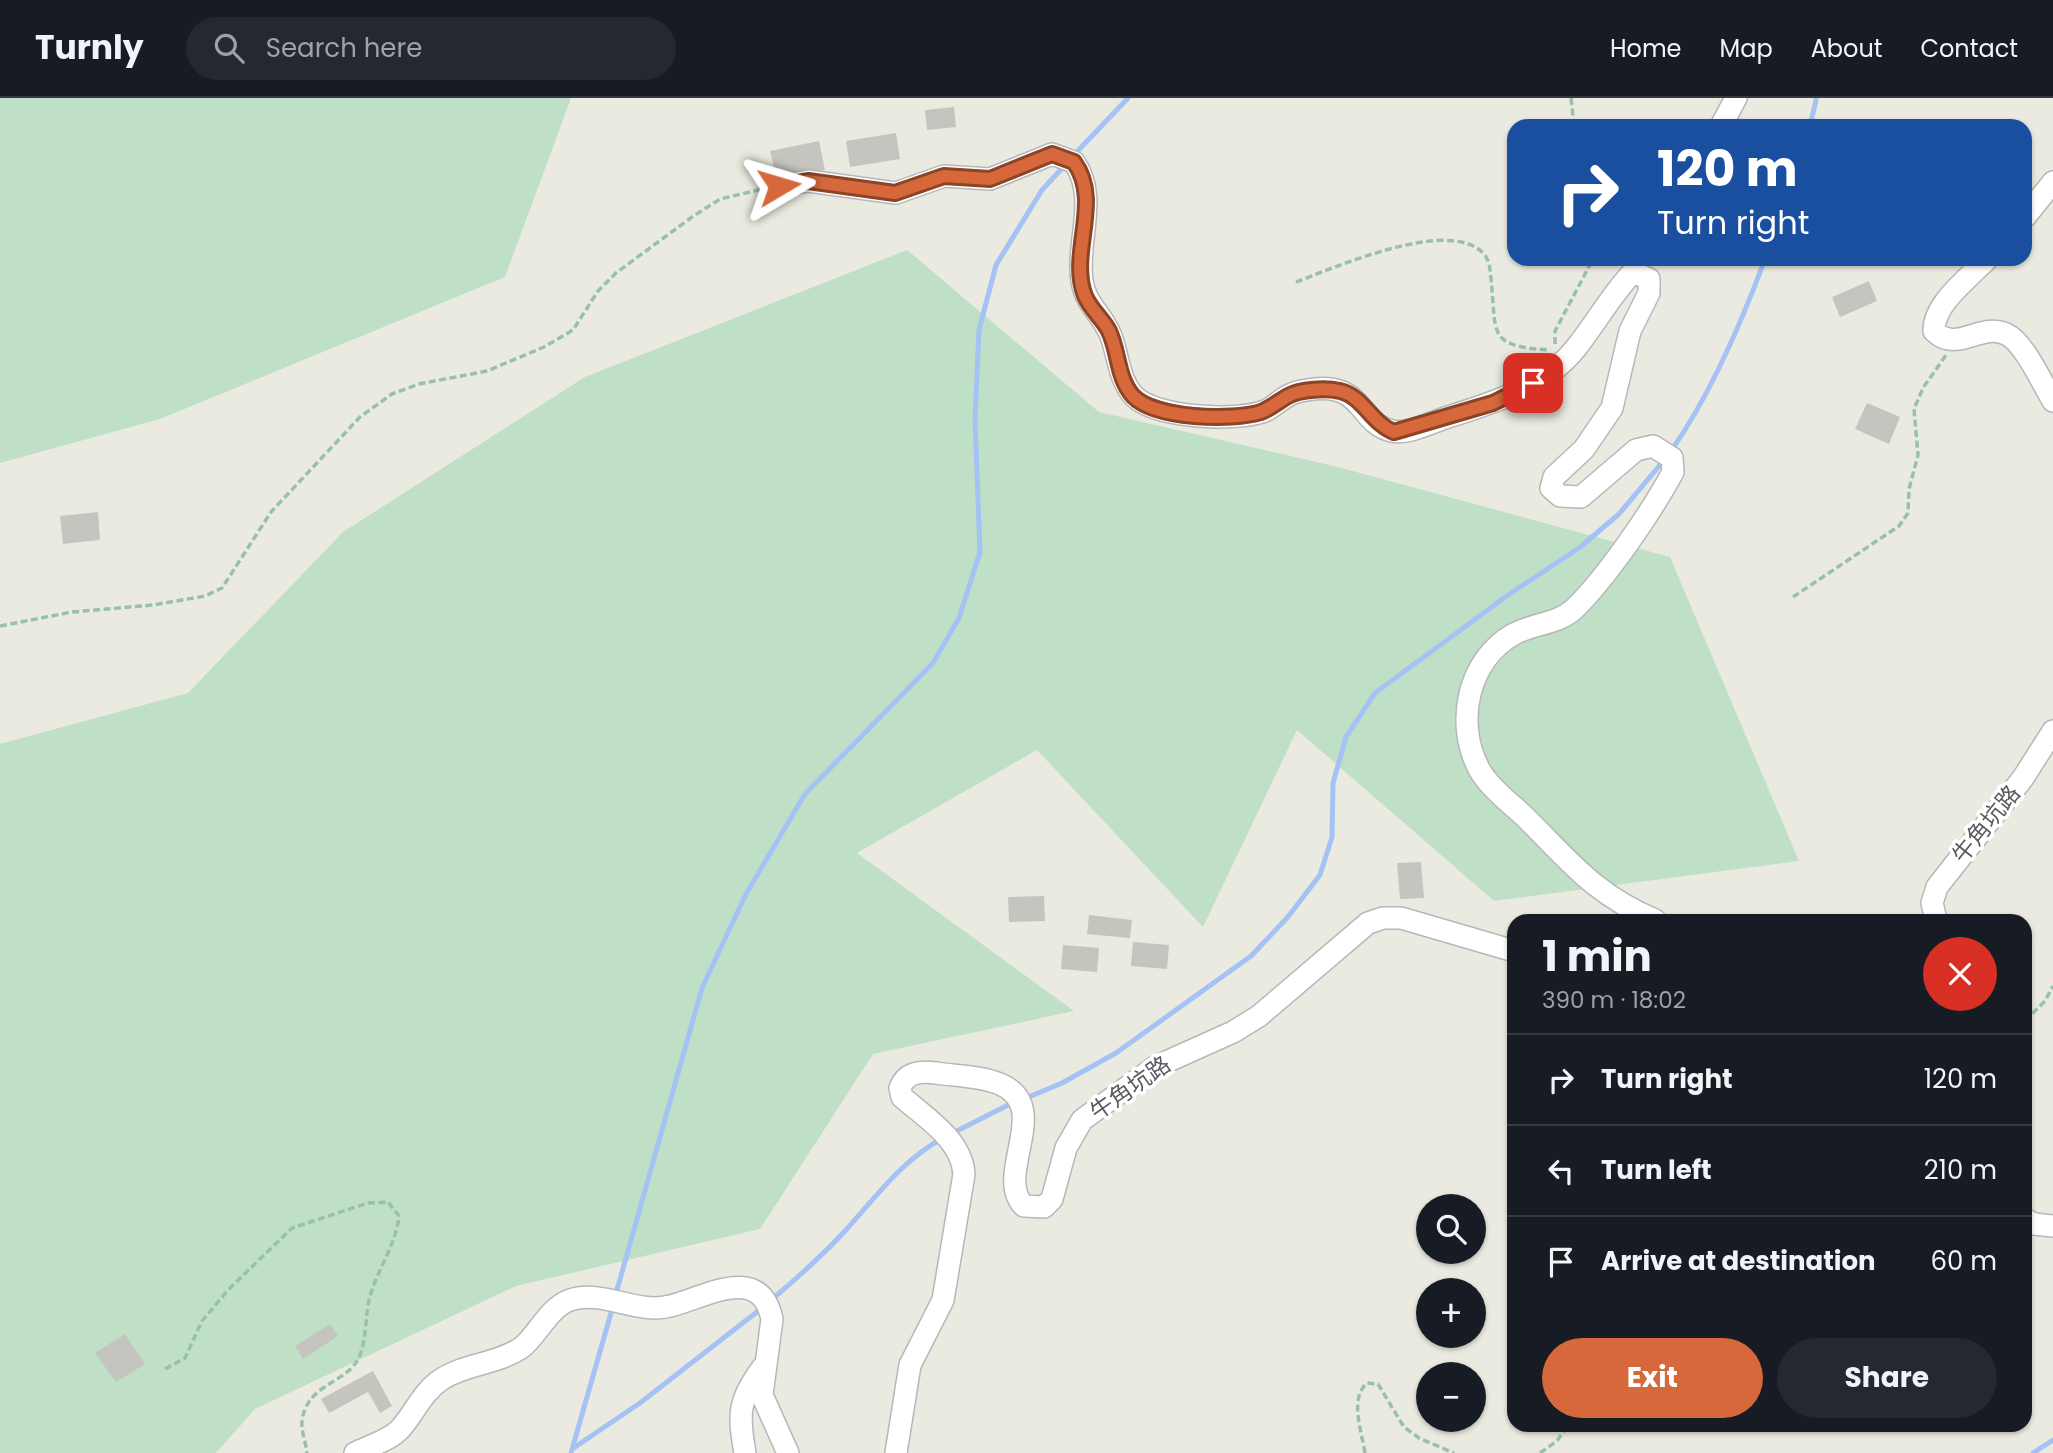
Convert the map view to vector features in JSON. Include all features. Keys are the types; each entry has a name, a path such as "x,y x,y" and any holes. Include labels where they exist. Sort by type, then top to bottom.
{"street":[{"path":"1725,119 1737,98"},
{"path":"779,186 808,181 895,193 944,176 990,179 1052,154 1074,162 1086,187 1081,279 1084,295 1111,335 1125,382 1133,396 1153,408 1186,415 1253,414 1297,392 1335,390 1350,394 1379,424 1394,432 1493,403 1520,390 1566,360 1635,266"},
{"path":"2032,208 2053,182"},
{"path":"1637,266 1649,279 1651,286 1630,331 1612,408 1584,449 1554,477 1551,488 1560,496 1581,497 1636,450 1653,446 1672,458 1673,472 1605,571 1571,612 1514,634 1483,665 1468,693 1468,731 1480,771 1500,794 1596,889 1644,914"},
{"path":"1981,266 1934,318 1934,331 1941,338 1954,342 1994,331 2007,334 2018,343 2053,401"},
{"name":"牛角坑路","path":"1934,914 1931,903 1937,887 2023,778 2053,731"},
{"name":"牛角坑路","path":"896,1453 910,1365 943,1300 964,1174 963,1161 956,1147 941,1130 902,1097 900,1088 904,1079 913,1073 928,1072 987,1080 1003,1085 1015,1094 1024,1122 1013,1186 1017,1199 1024,1206 1044,1207 1052,1199 1066,1148 1082,1121 1155,1067 1233,1032 1259,1016 1368,923 1383,918 1401,918 1507,949"},
{"path":"2032,1221 2053,1226"},
{"path":"355,1453 400,1430 426,1393 444,1377 509,1355 523,1346 556,1309 569,1301 588,1297 660,1308 717,1289 744,1288 763,1298 770,1309 772,1319 762,1395 788,1453"},
{"path":"745,1453 738,1418 746,1389 764,1366"}],"path":[{"path":"1571,98 1573,119"},
{"path":"0,626 72,612 205,596 222,589 271,512 360,417 392,394 419,384 487,371 544,347 573,330 598,292 616,273 692,217 720,200 779,186"},
{"path":"1296,282 1411,243 1454,243 1474,247 1487,258 1496,328 1504,342 1518,347 1558,350 1555,345 1555,331 1589,266"},
{"path":"1793,597 1899,526 1908,513 1909,489 1918,455 1914,409 1923,388 1954,342"},
{"path":"2032,1014 2053,986"},
{"path":"165,1369 185,1358 202,1321 228,1290 292,1228 368,1203 388,1202 400,1216 397,1231 369,1299 360,1357 342,1376 317,1389 302,1422 307,1453"},
{"path":"1364,1453 1357,1402 1360,1390 1367,1383 1378,1384 1404,1427 1454,1453"},
{"path":"1540,1453 1557,1441 1563,1432"}],"green space":[{"path":"0,98 571,98 505,277 160,419 0,463"},
{"path":"907,250 1099,412 1338,467 1670,557 1799,861 1494,901 1297,730 1203,927 1037,750 857,853 1074,1011 873,1054 760,1229 516,1286 255,1409 216,1453 0,1453 0,744 188,693 343,532 585,377"}],"building":[{"path":"954,107 956,127 927,130 925,110"},
{"path":"896,133 900,159 850,167 846,141"},
{"path":"819,141 825,170 777,180 770,151"},
{"path":"1869,281 1877,301 1840,317 1832,297"},
{"path":"1867,403 1900,417 1889,444 1855,429"},
{"path":"98,512 100,540 63,544 60,516"},
{"path":"1421,862 1424,898 1400,899 1397,863"},
{"path":"1044,896 1045,921 1009,922 1008,897"},
{"path":"1089,915 1132,920 1130,938 1087,934"},
{"path":"1133,942 1169,945 1167,969 1131,966"},
{"path":"1063,945 1099,948 1097,972 1061,969"},
{"path":"330,1324 338,1336 303,1359 295,1346"},
{"path":"125,1334 145,1364 116,1382 95,1353"},
{"path":"373,1371 392,1406 380,1413 368,1392 329,1413 321,1399"}],"waterway":[{"path":"1072,157 1128,98"},
{"path":"1812,119 1816,100"},
{"path":"615,1297 702,988 746,894 805,794 933,663 959,618 980,552 975,420 979,330 996,265 1042,190 1066,164"},
{"path":"1671,451 1686,429 1724,358 1762,266"},
{"path":"1024,1099 1062,1083 1116,1053 1251,956 1287,918 1320,875 1332,837 1333,783 1346,737 1375,693 1508,595 1579,548 1619,514 1665,459"},
{"path":"951,1134 1014,1102"},
{"path":"770,1301 827,1249 914,1157 943,1138"},
{"path":"571,1453 613,1306"},
{"path":"572,1449 640,1403 762,1308"},
{"path":"2033,1453 2053,1440"}],"route":[{"path":"779,186 808,181 871,192 895,193 931,178 944,176 990,179 1041,156 1052,154 1074,162 1086,187 1081,279 1084,295 1111,335 1125,382 1133,396 1145,405 1162,411 1186,415 1253,414 1264,411 1297,392 1335,390 1350,394 1379,424 1394,432 1493,403 1533,383"}]}
